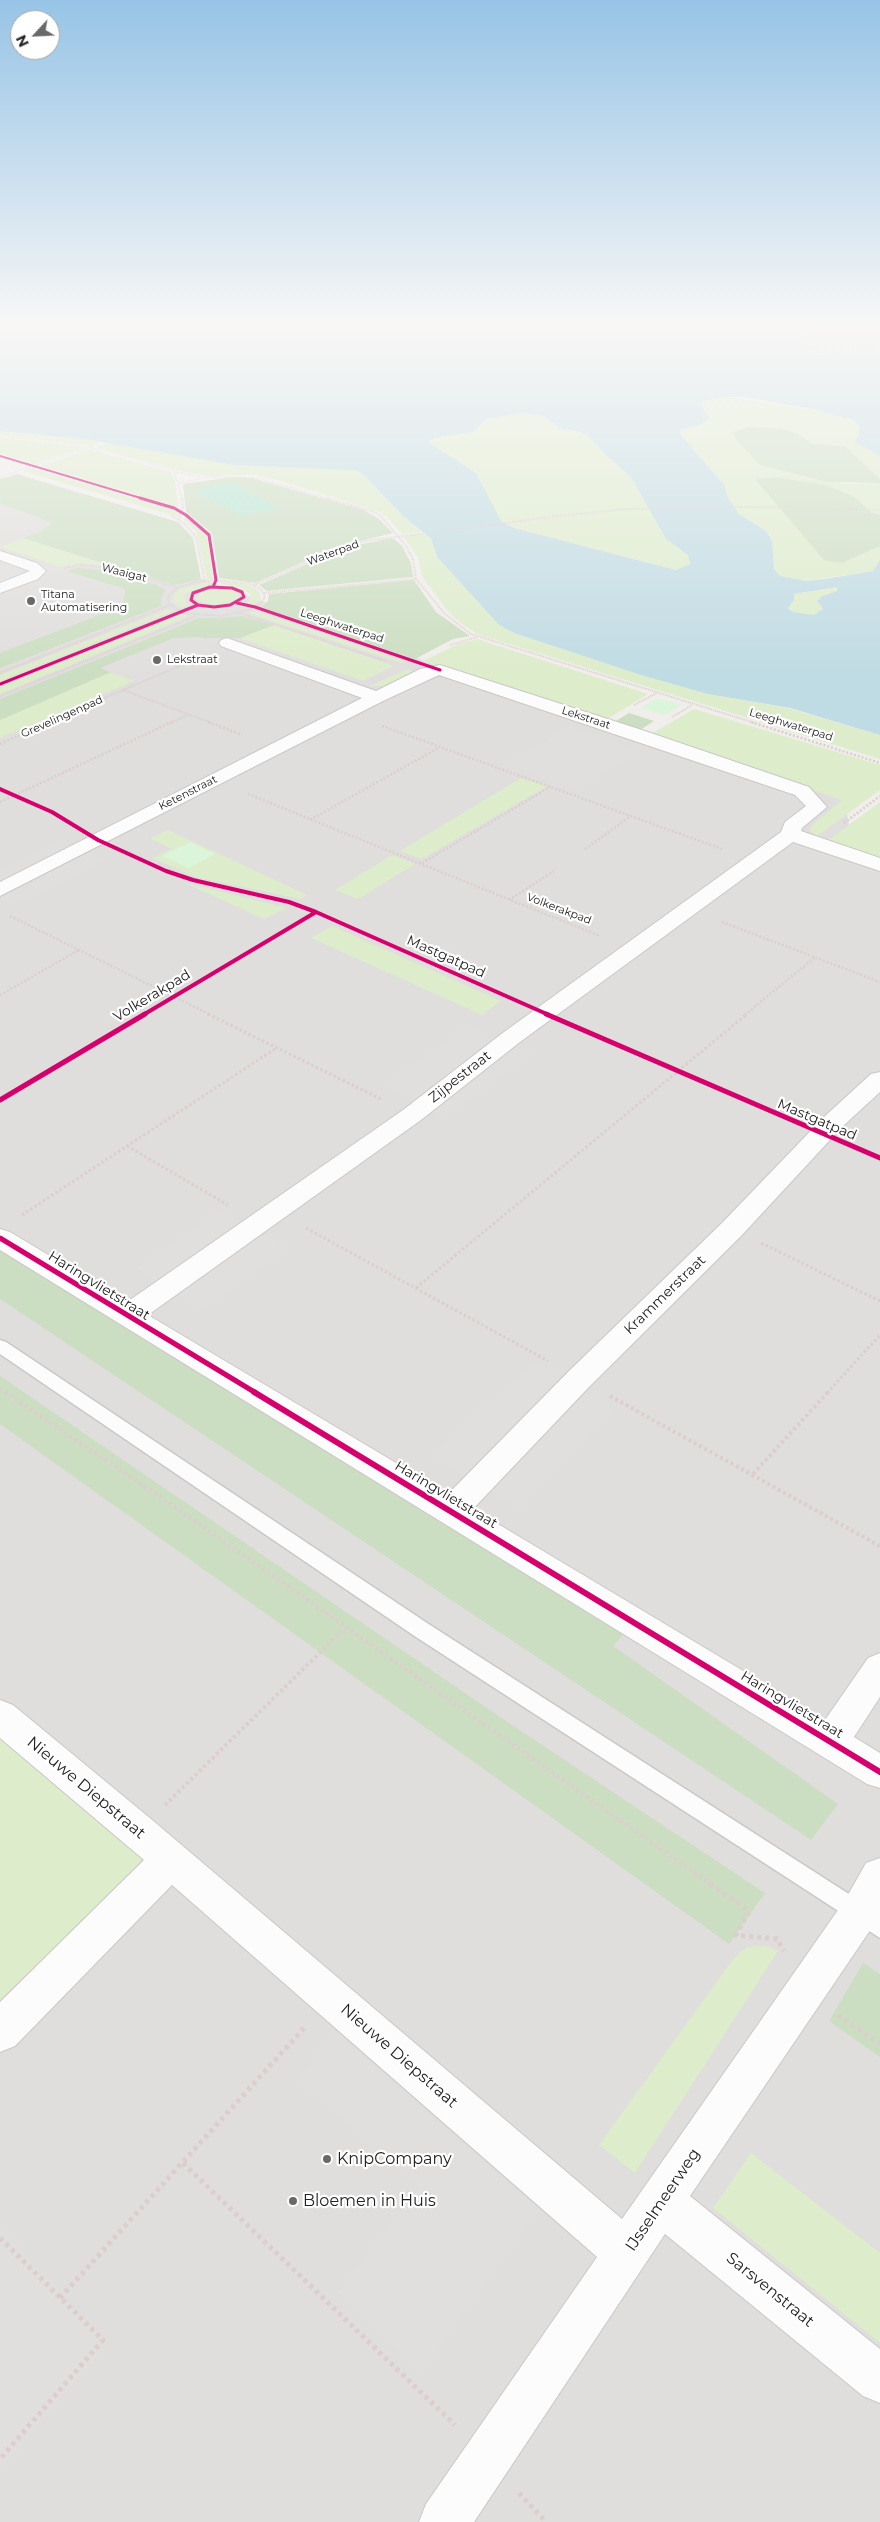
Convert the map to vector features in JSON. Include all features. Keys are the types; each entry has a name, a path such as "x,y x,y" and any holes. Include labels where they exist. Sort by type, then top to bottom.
{"street":[{"path":"0,555 32,566 36,574 0,588"},
{"path":"227,643 377,697"},
{"name":"Lekstraat","path":"377,697 426,672 440,670 605,724 802,791 817,807 792,826 791,834"},
{"name":"Ketenstraat","path":"0,890 213,779 377,697"},
{"path":"791,834 880,865"},
{"name":"Zijpestraat","path":"127,1316 412,1115 512,1037 791,834"},
{"name":"Krammerstraat","path":"451,1511 579,1379 732,1229 833,1122 880,1079"},
{"name":"Haringvlietstraat","path":"8,1228 127,1316 880,1772"},
{"path":"831,1742 880,1668"},
{"name":"Nieuwe Diepstraat","path":"0,1716 138,1831 627,2253"},
{"path":"0,2031 171,1860"},
{"name":"IJsselmeerweg","path":"444,2522 627,2253 660,2201 806,1992 870,1920 880,1876"},
{"name":"Sarsvenstraat","path":"660,2201 880,2380"}],"lane":[{"path":"0,1346 431,1636 870,1920"}],"path":[{"path":"55,443 90,447 176,472 209,477 258,478 364,508 381,516 398,536 413,560 417,576 416,579 264,593 254,585 235,580 205,580 177,588 168,596 170,606"},
{"path":"0,477 104,443"},
{"path":"17,461 44,469"},
{"path":"176,472 184,514 179,520"},
{"path":"179,483 209,477"},
{"path":"174,508 184,514"},
{"path":"172,516 179,520 196,537 205,580"},
{"path":"215,570 216,580 211,587 238,589"},
{"path":"1,672 170,606 180,611 197,615 221,616 240,613 255,607 264,600 264,593"},
{"path":"237,603 265,610"},
{"path":"173,614 190,608"},
{"path":"240,613 395,663"},
{"path":"0,696 197,615"},
{"path":"123,690 276,748"},
{"path":"346,713 755,860"},
{"path":"0,802 188,715"},
{"path":"309,820 440,747"},
{"path":"422,863 551,787"},
{"path":"7,792 22,799"},
{"path":"585,849 632,816"},
{"path":"508,900 554,871"},
{"path":"688,909 880,982"},
{"path":"9,915 412,1115"},
{"path":"0,995 79,950"},
{"path":"416,1288 815,957"},
{"path":"8,1228 127,1146 278,1047"},
{"path":"667,1068 685,1075"},
{"path":"127,1146 258,1222"},
{"path":"732,1229 880,1300"},
{"path":"753,1474 880,1335"},
{"path":"0,1390 191,1518 749,1911 736,1935 777,1938 806,1992 880,2044"},
{"path":"138,1831 345,1628"},
{"path":"60,2298 331,1998"},
{"path":"183,2163 488,2457 546,2522"},
{"path":"0,2238 102,2340 0,2459"}],"shaded area":[{"path":"0,496 205,580 465,676 844,796 851,838 880,848 880,2522 0,2522"},
{"path":"37,560 59,568 59,570 0,592 0,573"},
{"name":"Lekstraat","path":"203,637 212,651 139,683 100,668 174,638"},
{"path":"570,726 640,750 575,790 504,764"},
{"path":"62,839 105,859 12,906 0,899 0,870"},
{"path":"469,1025 533,1053 446,1116 386,1084"},
{"path":"221,1209 286,1248 204,1311 136,1269"},
{"path":"535,1361 616,1409 519,1509 431,1456"},
{"path":"336,2033 538,2210 420,2373 337,2293 419,2187 297,2079"},
{"path":"0,2226 103,2340 99,2355 0,2471"}],"green space":[{"path":"0,443 43,443 84,448 34,464 0,454"},
{"path":"64,443 98,443 91,446"},
{"path":"109,443 233,465 354,469 362,473 421,532 402,534 386,516 377,511 281,481 257,475 210,476 189,473 96,447"},
{"path":"428,443 594,443 631,477 666,539 688,555 690,564 676,570 514,528 501,521 495,511"},
{"path":"688,443 766,443 804,477 848,484 880,483 880,515 872,513 855,497 843,491 776,477 756,479 842,563 880,546 880,560 873,571 806,581 780,576 774,569 772,542 766,531 738,513 727,496 725,486"},
{"path":"739,443 811,443 845,446 880,479 880,483 828,482 760,465"},
{"path":"811,443 857,443 880,456 880,479 845,446"},
{"path":"90,449 171,472 175,480 178,507 40,466"},
{"path":"32,468 173,510 180,514 178,517 23,471"},
{"path":"17,474 178,522 193,538 201,579 174,585 23,538 40,532 52,523 0,503 0,479"},
{"path":"233,477 252,478 364,510 379,519 393,533 340,546 255,583 219,578 212,533 186,512 183,484"},
{"path":"776,477 829,486 855,497 872,513 880,515 880,546 842,563 824,560 755,479"},
{"path":"231,482 280,508 242,516 193,491"},
{"path":"185,517 207,536 213,579 207,579 196,531 184,520"},
{"path":"422,533 431,540 437,557 474,598 499,625 514,633 641,675 708,694 787,708 880,735 880,759 477,634 458,621 446,609 422,576 418,558 404,537"},
{"path":"23,538 115,567 80,563 61,567 0,547"},
{"path":"393,538 402,546 411,563 413,577 267,591 259,585 346,547"},
{"path":"80,568 111,571 157,585 166,590 161,598 161,606 0,668 0,653 123,606 125,589 67,571"},
{"path":"414,580 436,612 470,636 453,639 415,659 262,607 268,601 269,594"},
{"path":"211,581 208,583 209,586 190,591 183,597 188,603 187,606 181,608 172,600 180,589"},
{"path":"220,581 249,585 259,591 261,599 255,605 247,603 251,597 249,593 237,587 221,584"},
{"path":"837,587 837,591 822,596 817,601 823,609 814,615 793,612 788,607 794,600 794,594"},
{"path":"218,588 235,591 240,597 232,602 218,605 204,603 196,599 204,591"},
{"path":"169,609 173,611 0,681 0,675"},
{"path":"255,611 407,662 402,663 247,613"},
{"path":"181,614 189,616 0,694 0,687"},
{"path":"242,616 274,625 240,638 174,638 101,668 111,672 0,720 0,699 199,618"},
{"path":"274,625 394,666 363,681 240,638"},
{"path":"477,639 648,694 604,721 423,661 458,644"},
{"path":"408,669 417,672 389,686 370,686"},
{"path":"111,672 134,681 0,738 0,720"},
{"path":"657,698 681,705 665,715 641,708"},
{"path":"694,709 880,765 880,790 817,836 810,831 812,825 842,800 651,734"},
{"path":"629,713 654,721 640,730 614,722"},
{"path":"521,778 547,786 422,859 400,851"},
{"path":"880,802 880,858 827,841"},
{"path":"168,830 307,895 301,899 195,877 153,858 171,849 150,838"},
{"path":"190,842 215,854 189,868 162,856"},
{"path":"392,855 415,864 358,899 335,890"},
{"path":"185,883 287,908 264,919"},
{"path":"332,926 501,1001 482,1015 311,938"},
{"path":"0,1233 630,1627 613,1646 838,1804 811,1840 0,1299"},
{"path":"0,1376 506,1721 765,1893 729,1944 0,1424"},
{"path":"0,1739 143,1859 0,2004"},
{"path":"766,1946 778,1951 635,2173 599,2145 734,1958 747,1947"},
{"path":"863,1963 880,1974 880,2057 829,2021"},
{"path":"751,2153 880,2253 880,2343 713,2208"}],"water":[{"path":"106,443 429,443 476,473 501,521 514,528 676,570 690,564 688,555 666,539 631,477 594,443 688,443 725,486 727,496 738,513 766,531 772,541 774,569 780,576 806,581 825,579 873,571 880,560 880,735 790,708 708,694 641,675 514,633 499,625 437,557 431,539 403,516 362,473 354,470 233,465","holes":["837,587 837,591 822,596 817,601 823,609 814,615 793,612 788,608 794,600 794,594"]},
{"path":"856,443 880,443 880,456"}],"cycle path":[{"path":"0,456 174,508 186,515 209,535 216,580 213,587"},
{"path":"210,587 232,588 242,592 244,597 230,605 214,607 198,605 191,600 193,593 210,587"},
{"name":"Leeghwaterpad","path":"237,603 255,607 440,670"},
{"path":"0,684 198,605"},
{"name":"Mastgatpad","path":"0,789 52,812 80,827 98,840 166,871 193,880 289,902 316,912 676,1071 880,1158"},
{"name":"Volkerakpad","path":"0,1100 316,912"},
{"path":"0,1238 880,1772"}],"place":[{"name":"Titana Automatisering","path":"31,601"},
{"name":"Lekstraat","path":"157,660"},
{"name":"KnipCompany","path":"327,2159"},
{"name":"Bloemen in Huis","path":"293,2201"}]}
